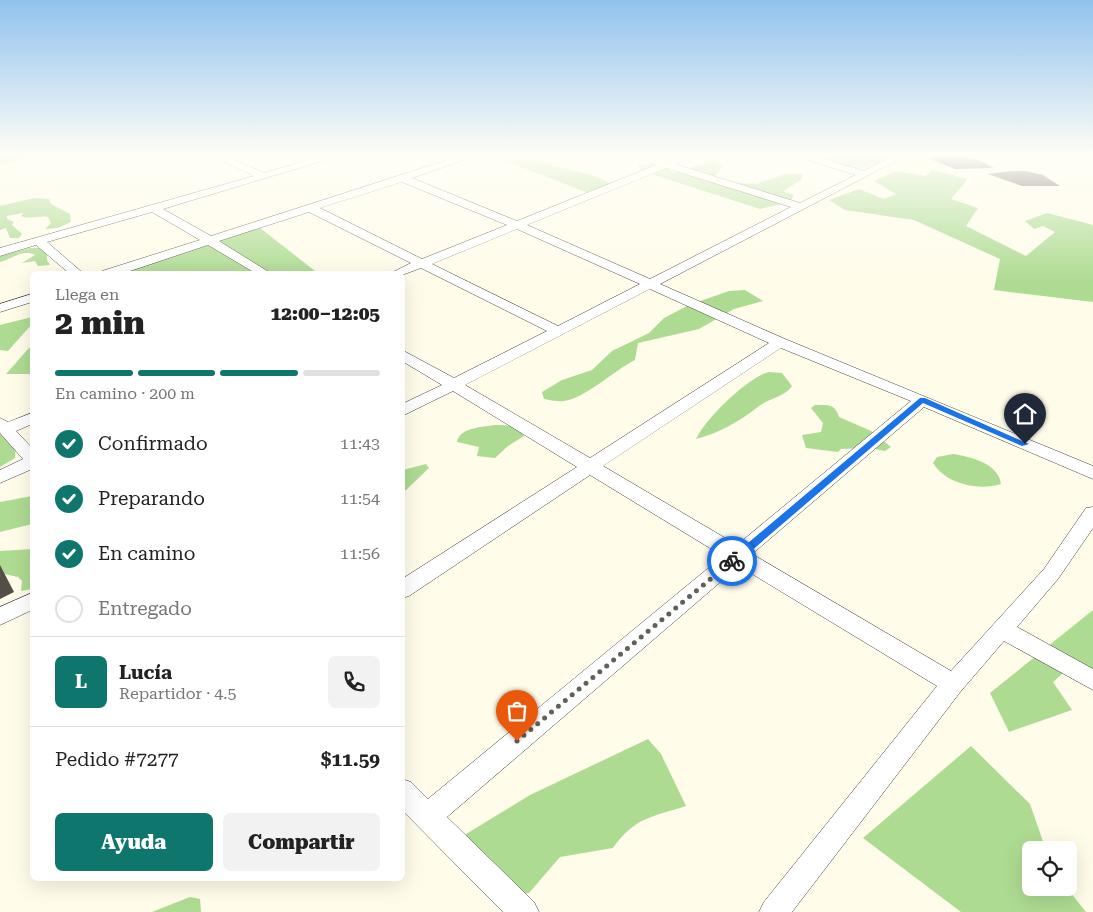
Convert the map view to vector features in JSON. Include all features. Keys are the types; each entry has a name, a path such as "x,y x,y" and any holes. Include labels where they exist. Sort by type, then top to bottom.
{"street":[{"path":"0,252 193,197"},
{"path":"116,271 345,197"},
{"path":"448,197 518,225 780,342 922,400 1093,474"},
{"path":"402,271 587,197"},
{"path":"768,197 801,207"},
{"path":"405,409 821,197"},
{"path":"154,208 261,271"},
{"path":"310,208 558,331"},
{"path":"38,241 74,271"},
{"path":"0,308 30,299"},
{"path":"405,588 588,466 780,342"},
{"path":"405,356 953,684"},
{"path":"429,816 922,400"},
{"path":"30,419 3,426 30,456"},
{"path":"0,477 30,463"},
{"path":"774,912 953,684 1051,574 1093,512"},
{"path":"0,617 30,602"},
{"path":"1001,629 1093,680"},
{"path":"405,794 524,912"}],"green space":[{"path":"721,197 793,197 790,202 760,209"},
{"path":"838,197 878,197 884,199 890,197 953,197 951,199 978,208 966,226 1026,256 1055,232 1043,226 1034,229 1025,221 1047,213 1093,225 1093,302 994,290 1000,259 914,220 845,210 829,200"},
{"path":"34,198 49,199 51,204 70,214 71,222 58,228 45,229 51,223 48,217 24,217 21,216 23,213 7,216 7,219 14,222 12,225 22,234 19,238 10,238 6,228 0,230 0,206"},
{"path":"260,228 315,271 120,271 239,229"},
{"path":"30,248 47,248 47,260 50,265 38,266 35,261 22,263 35,255 31,253 17,255 0,262 0,256"},
{"path":"745,290 763,301 734,309 699,329 638,343 635,360 590,390 564,401 544,399 542,392 562,380 592,370 612,351 649,333 664,318 689,305 729,291"},
{"path":"30,318 30,326 8,351 0,350 0,325"},
{"path":"29,348 30,374 6,374"},
{"path":"769,372 782,373 792,386 785,393 763,403 729,426 696,439 708,421 728,400 760,375"},
{"path":"815,405 833,407 839,417 871,431 891,447 885,451 870,448 841,449 838,452 806,448 802,435 821,432 823,423 811,408"},
{"path":"511,426 524,436 508,446 495,458 477,456 479,447 457,442 459,437 467,431 478,427"},
{"path":"0,432 16,443 15,458 0,467"},
{"path":"953,454 983,462 995,471 1001,484 982,487 973,486 954,481 946,476 933,463 937,457"},
{"path":"426,464 429,468 405,491 405,469"},
{"path":"30,496 30,524 0,532 0,502"},
{"path":"30,549 30,589 21,591 22,581 18,577 0,573 0,551"},
{"path":"1093,610 1093,680 1070,667 1053,682 1072,710 1009,732 990,693"},
{"path":"648,739 661,754 686,806 654,816 637,824 613,848 560,857 529,893 499,896 465,853 466,834 530,795"},
{"path":"971,746 1030,804 1043,841 1022,841 1022,896 1073,896 1086,912 961,912 863,838"},
{"path":"190,897 200,899 201,912 152,912"}],"building":[{"path":"0,565 14,592 0,599"}],"way so far":[{"path":"517,741 732,561"}],"route":[{"path":"732,561 922,400 1025,444"}]}
